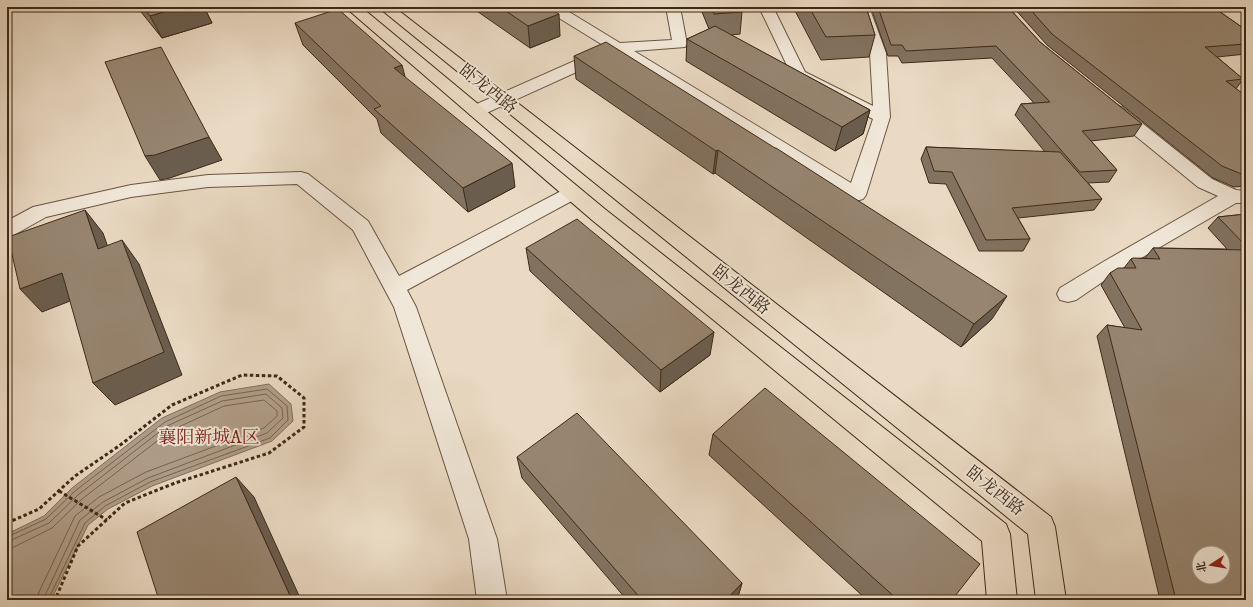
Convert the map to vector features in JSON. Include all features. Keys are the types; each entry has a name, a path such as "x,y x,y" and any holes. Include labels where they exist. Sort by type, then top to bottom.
{"main road":[{"name":"卧龙西路","path":"352,7 572,193 996,534 1002,600"},
{"name":"卧龙西路","path":"385,7 1040,527 1051,600"}],"street":[{"path":"551,7 856,195 882,116 878,53 862,7"},
{"path":"476,111 617,48 680,44 673,7"},
{"path":"766,7 799,75 882,116"},
{"path":"1101,99 1205,183 1239,196"},
{"path":"7,230 40,212 130,191 208,181 301,178 361,226 405,307 483,540 492,600"},
{"path":"395,287 572,193"},
{"path":"1068,294 1110,267 1239,196"}],"path":[{"path":"7,523 39,509 75,476 119,446 172,405 242,375 277,376 304,398 304,427 269,453 175,482 125,503 78,546 55,600"},
{"path":"59,491 107,520"}],"water":[{"path":"269,384 291,404 293,421 272,441 152,486 108,509 88,525 51,600 7,600 7,534 44,516 72,488 162,418 220,392"}],"building":[{"path":"143,7 180,7 150,16"},
{"path":"500,7 548,7 559,14 528,26"},
{"path":"711,7 740,7 742,12 714,14"},
{"path":"809,7 866,7 875,35 826,37"},
{"path":"878,7 1008,7 1040,42 1142,124 1082,131 1117,170 1080,172 1021,104 1050,102 996,46 906,51 902,45 891,45"},
{"path":"1028,7 1213,7 1246,30 1246,44 1205,47 1243,79 1226,81 1246,96 1246,175 1222,166 1052,34"},
{"path":"338,9 402,65 394,68 512,163 463,188 374,109 381,106 295,23"},
{"path":"715,26 870,110 842,127 687,39"},
{"path":"606,42 776,148 1007,296 974,324 718,150 716,151 574,56"},
{"path":"161,47 209,137 155,155 145,156 105,62"},
{"path":"926,147 1060,152 1102,199 1012,208 1030,239 986,240 952,172 934,171"},
{"path":"85,210 98,249 122,240 164,352 93,383 62,273 20,289 8,237"},
{"path":"1246,214 1246,246 1218,217"},
{"path":"577,219 714,332 661,370 526,248"},
{"path":"1153,248 1246,250 1246,600 1176,600 1107,325 1142,330 1110,273 1118,268 1136,268 1131,259 1160,259"},
{"path":"765,388 980,564 952,600 898,600 713,434"},
{"path":"577,413 742,583 726,600 642,600 517,457"},
{"path":"236,477 292,600 159,600 137,532"}],"district":[{"name":"襄阳新城A区","path":"209,438"}]}
